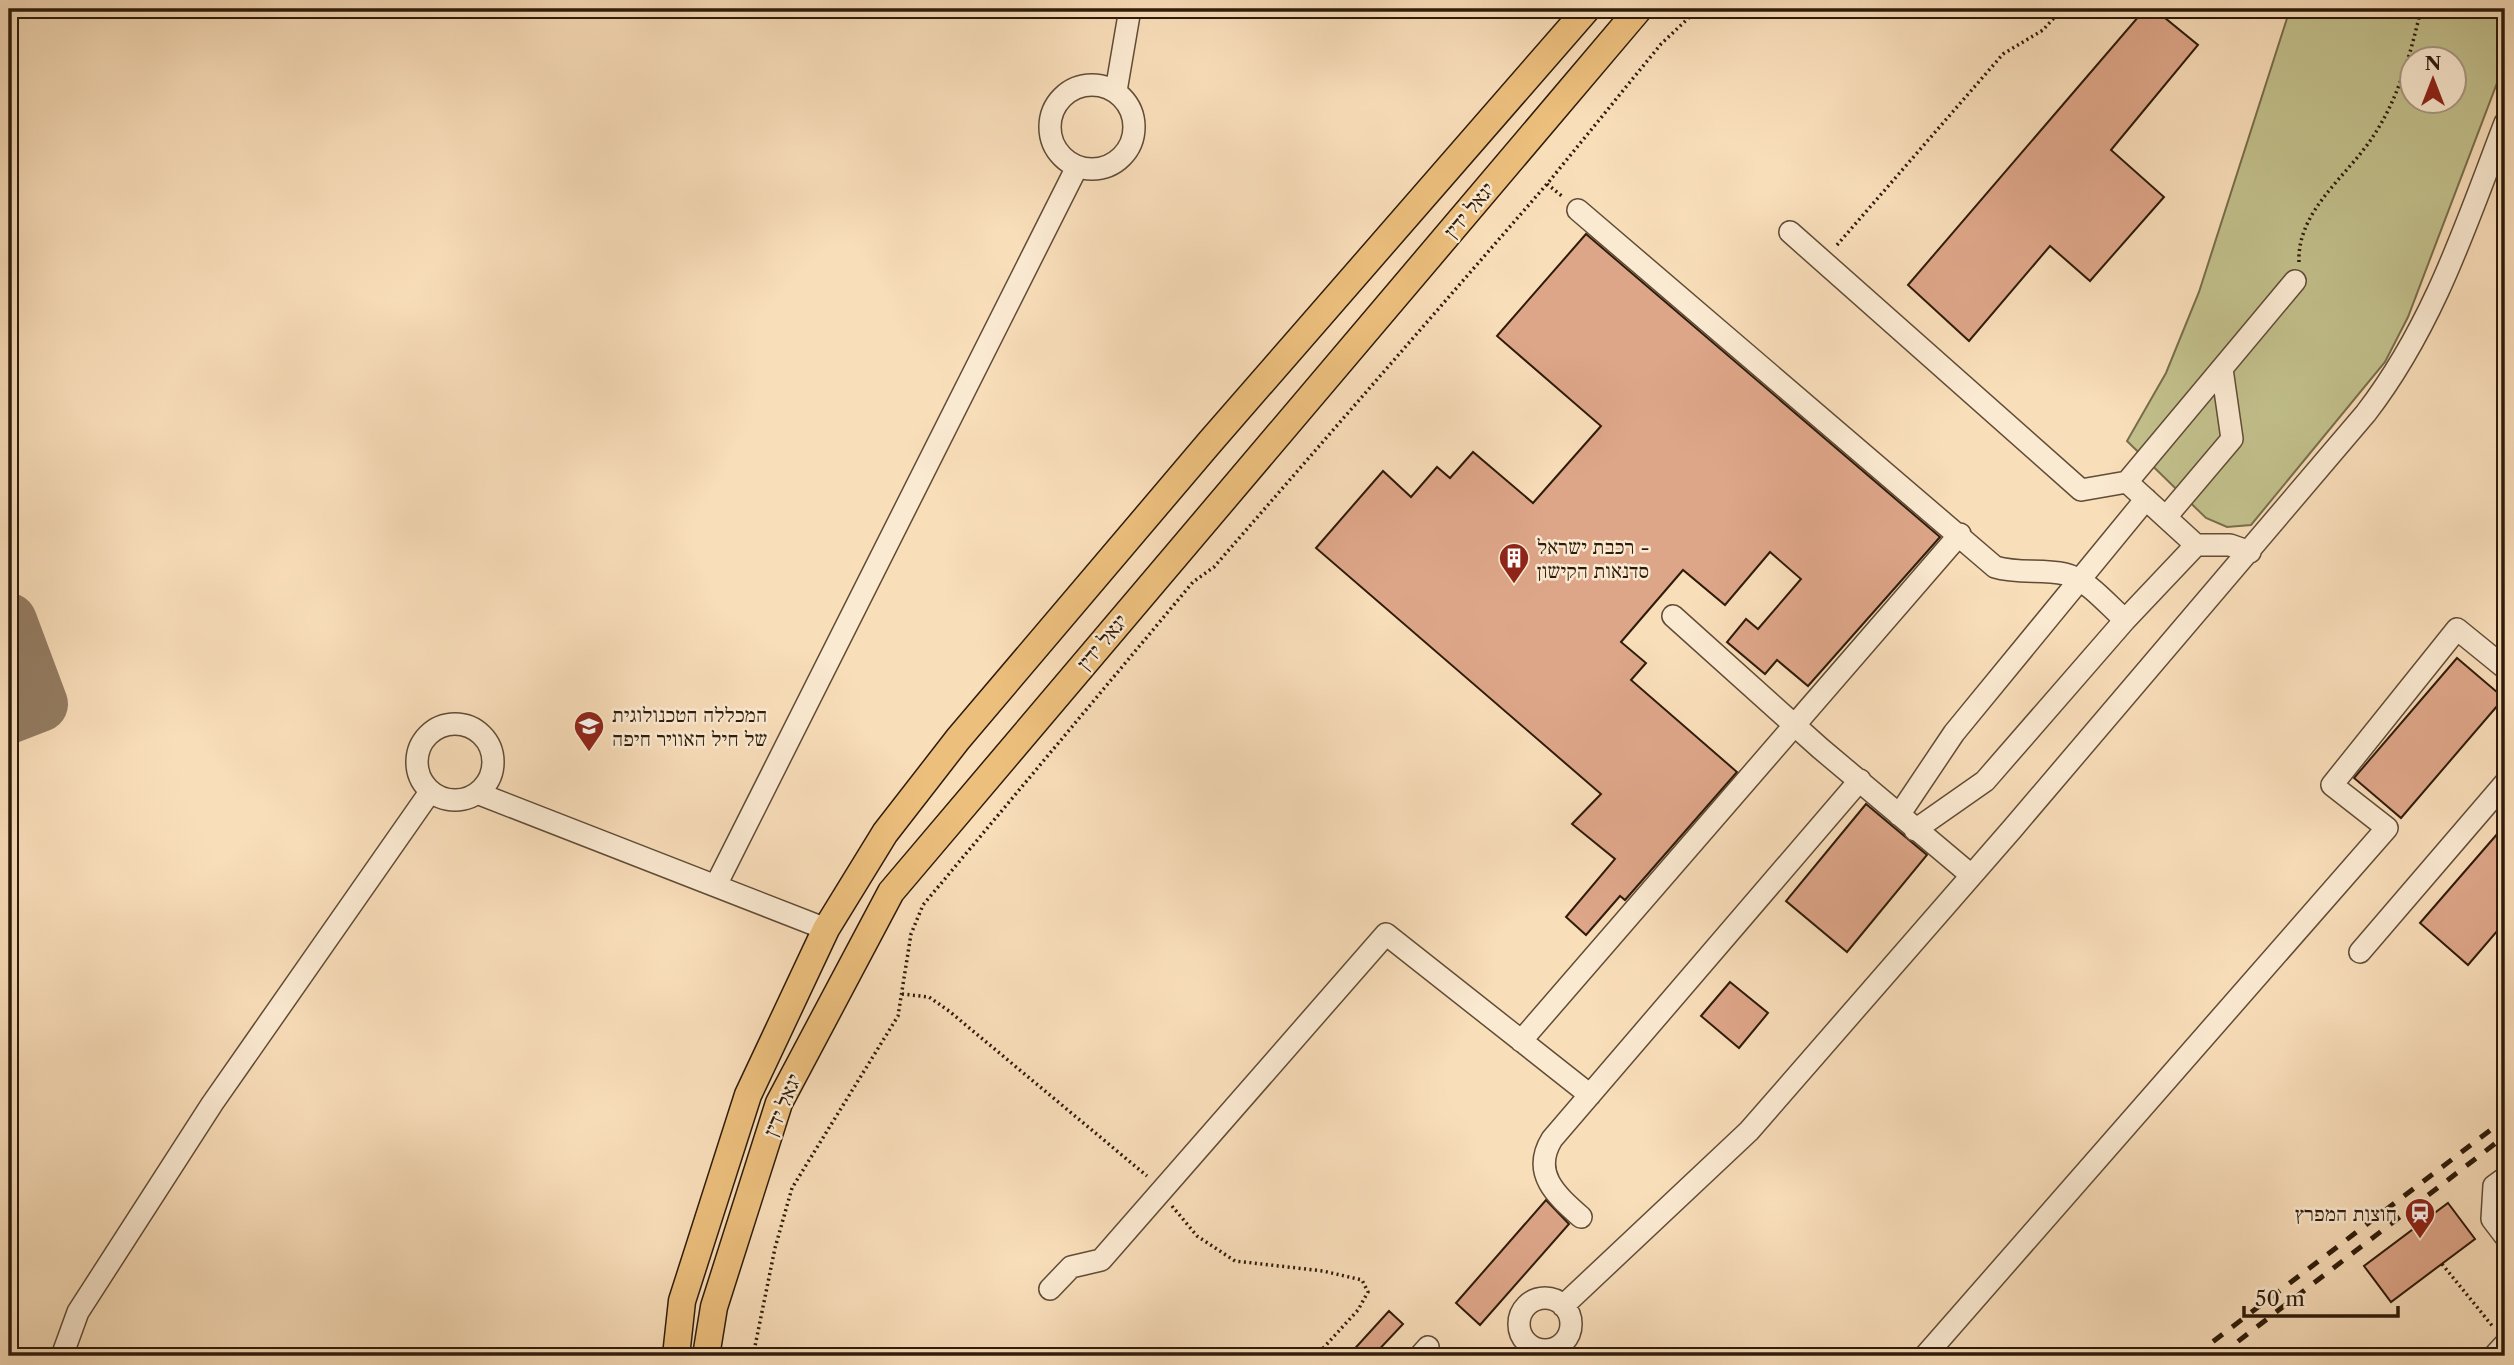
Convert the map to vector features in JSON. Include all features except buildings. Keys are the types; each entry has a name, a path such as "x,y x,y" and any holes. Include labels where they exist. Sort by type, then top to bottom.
{"main road":[{"name":"יגאל ידין","path":"676,1356 682,1301 748,1095 826,929 886,833 958,739 1587,9"},
{"name":"יגאל ידין","path":"706,1356 714,1307 779,1104 891,892 1639,9"}],"street":[{"path":"1116,91 1130,9"},
{"path":"1102,85 1116,91 1132,113 1133,139 1126,152 1105,167 1077,167 1056,149 1050,136 1049,122 1062,96 1081,86 1102,85"},
{"path":"1563,1306 1749,1130 2250,552 2366,413 2412,347 2447,274 2505,124"},
{"path":"716,885 1077,167"},
{"path":"1578,210 1960,534 1995,567 2012,572 2067,574 2078,579 2125,620"},
{"path":"1790,232 2081,490 2127,482 2295,281"},
{"path":"2166,517 2232,439 2222,369"},
{"path":"2127,482 2196,544 2230,544 2250,552"},
{"path":"1899,815 1954,733 2146,499"},
{"path":"1521,1041 1960,534"},
{"path":"1915,830 1984,781 2125,620 2196,544"},
{"path":"1673,616 1793,724 1971,875"},
{"path":"1925,1356 2387,828 2332,785 2457,629 2505,668"},
{"path":"462,724 474,729 491,748 492,773 477,793 454,801 430,792 417,770 420,746 438,728 462,724"},
{"path":"1581,1217 1552,1191 1543,1157 1552,1139 1860,780"},
{"path":"2360,952 2505,783"},
{"path":"62,1356 78,1312 212,1104 430,792"},
{"path":"477,793 826,929"},
{"path":"1050,1289 1071,1267 1101,1260 1386,934 1590,1095"},
{"path":"2505,1178 2494,1186 2492,1219 2505,1236"},
{"path":"1549,1299 1563,1306 1570,1324 1567,1336 1560,1345 1545,1350 1519,1349 1519,1320 1530,1303 1549,1299"},
{"path":"2494,1356 2501,1338"}],"path":[{"path":"753,1356 775,1248 792,1188 898,1016 911,934 923,905 1193,582 1214,567 1547,184 1661,44 1698,9"},
{"path":"1824,260 2003,54 2043,30 2062,9"},
{"path":"2295,281 2300,264 2299,245 2306,222 2375,134 2408,65 2421,9"},
{"path":"2442,1264 2501,1338"}],"shaded area":[{"path":"2290,9 2505,9 2505,62 2408,317 2385,362 2251,525 2227,527 2206,518 2127,441 2166,373 2199,292"}],"taxiway":[{"path":"9,621 40,704 9,716"}],"railway":[{"path":"2194,1356 2505,1119"},
{"path":"2219,1356 2505,1136"}],"place":[{"name":"רכבת ישראל - סדנאות הקישון","path":"1514,585"},
{"name":"המכללה הטכנולוגית של חיל האוויר חיפה","path":"589,753"},
{"name":"חוצות המפרץ","path":"2420,1240"}]}
